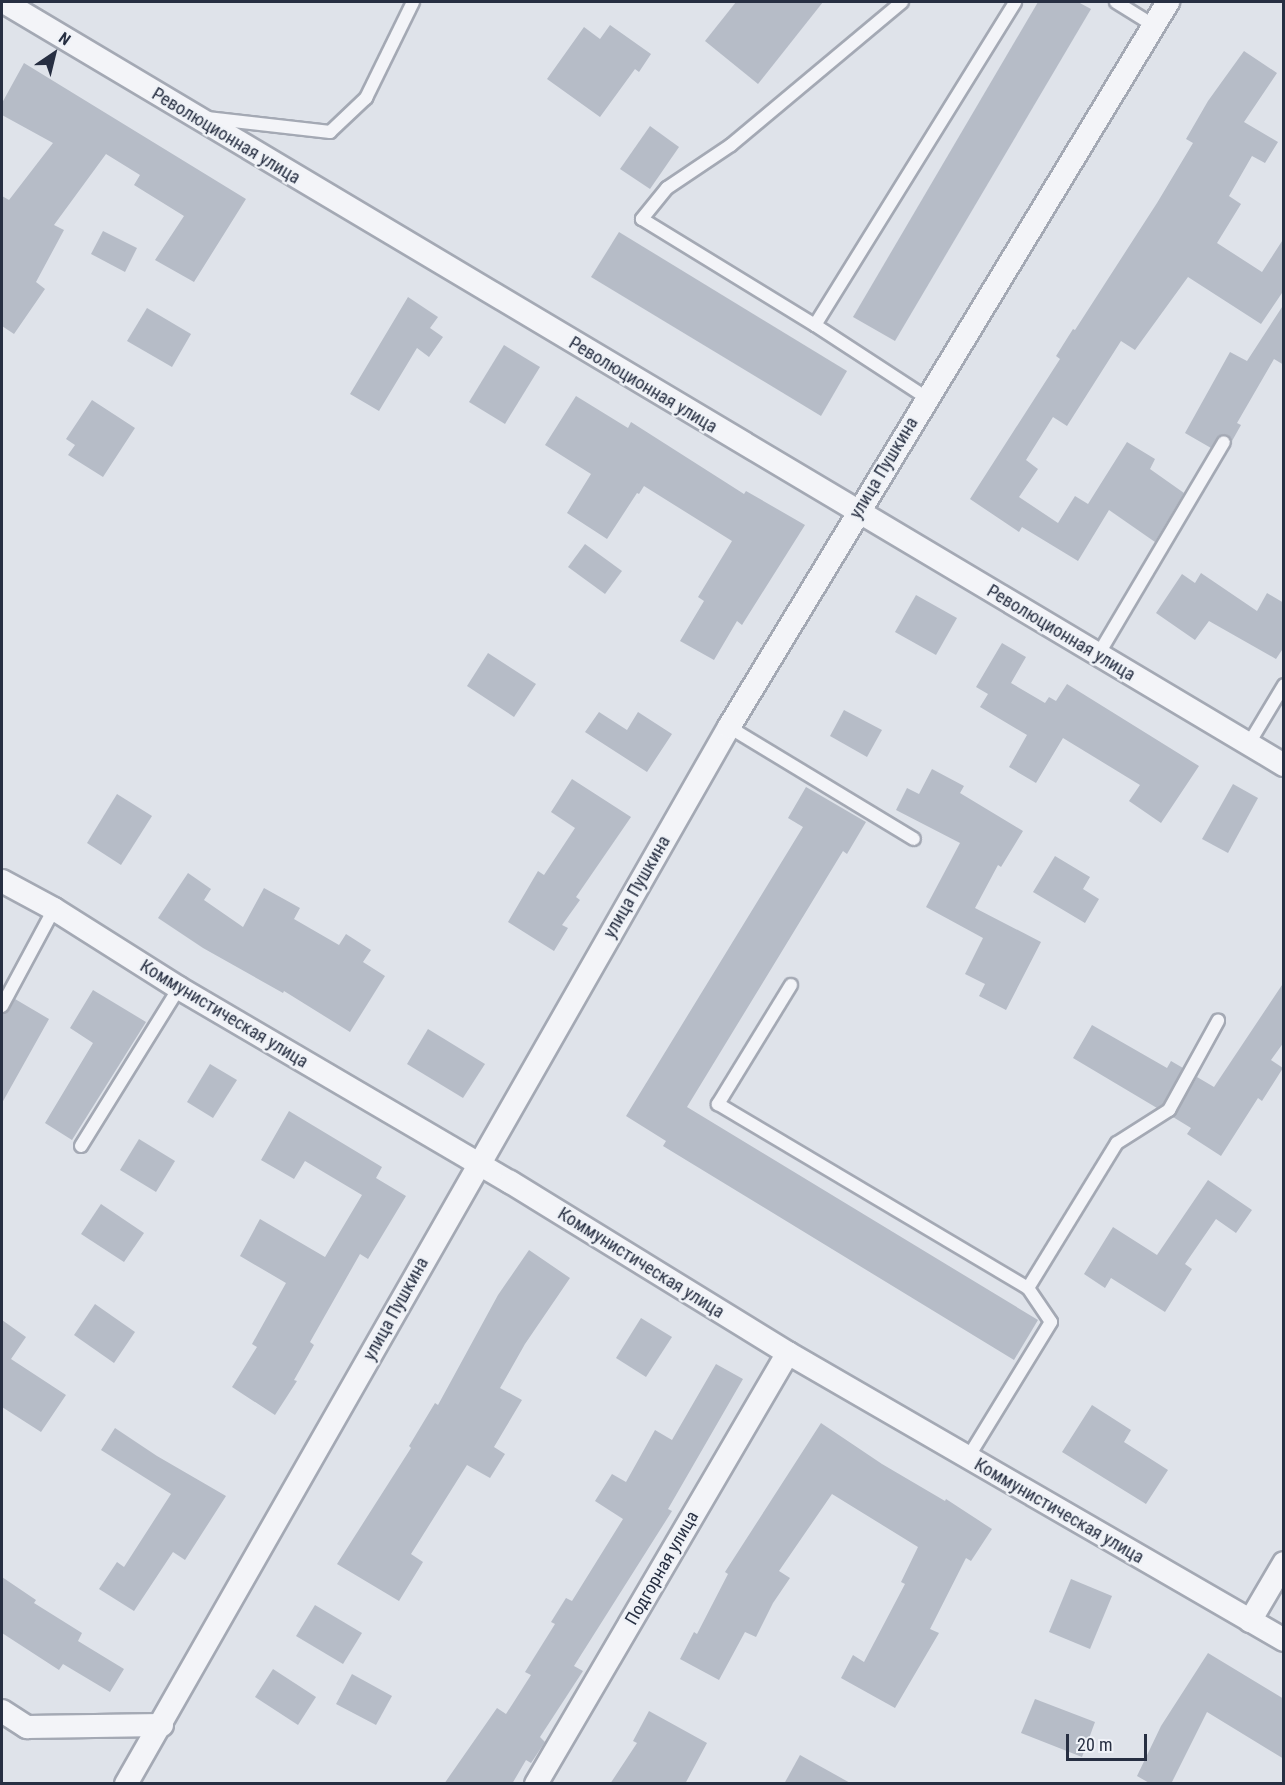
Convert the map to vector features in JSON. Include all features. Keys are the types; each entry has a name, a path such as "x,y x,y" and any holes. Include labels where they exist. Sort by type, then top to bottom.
{"street":[{"name":"Революционная улица","path":"4,2 1284,765"},
{"name":"улица Пушкина","path":"126,1784 162,1725 478,1163 729,727 1168,2"},
{"name":"Коммунистическая улица","path":"2,881 54,909 179,988 478,1163 788,1353 967,1459 1284,1640"},
{"name":"Подгорная улица","path":"536,1784 788,1353"},
{"path":"1251,1620 1284,1563"},
{"path":"2,1711 27,1727 162,1725"}],"lane":[{"path":"194,117 330,132 366,98 413,2"},
{"path":"902,2 731,145 667,188 642,219 815,325 927,398"},
{"path":"815,325 1015,2"},
{"path":"1116,2 1154,25"},
{"path":"1098,656 1224,442"},
{"path":"1248,745 1284,685"},
{"path":"729,727 914,839"},
{"path":"2,1006 54,909"},
{"path":"791,985 718,1104 1028,1288 1051,1322 967,1459"},
{"path":"81,1146 179,988"},
{"path":"1028,1288 1117,1143 1168,1110 1218,1021"}],"building":[{"path":"736,2 823,2 758,84 705,41"},
{"path":"1038,2 1078,2 1091,9 895,341 853,317"},
{"path":"610,25 651,54 639,72 635,69 600,117 547,79 584,27 600,39"},
{"path":"1244,51 1277,73 1244,122 1278,142 1265,163 1252,156 1229,196 1241,204 1217,243 1262,272 1284,238 1284,290 1261,324 1188,277 1135,350 1121,341 1067,426 1053,417 1026,460 1038,469 1019,497 1058,523 1075,496 1088,504 1127,442 1155,459 1150,469 1184,493 1155,542 1109,510 1078,561 1022,527 1019,532 970,499 1060,359 1056,356 1073,329 1075,330 1157,203 1193,143 1186,139 1208,101"},
{"path":"24,63 246,199 194,282 155,260 184,216 134,185 140,175 106,154 54,225 64,230 36,282 45,289 14,334 2,326 2,196 9,200 53,143 2,115 2,103"},
{"path":"650,126 679,147 650,189 620,169"},
{"path":"103,231 137,248 125,272 91,254"},
{"path":"619,232 847,371 821,416 591,277"},
{"path":"408,297 438,317 430,328 443,337 429,357 417,348 379,411 350,394"},
{"path":"1284,304 1284,365 1274,359 1237,423 1241,425 1232,441 1228,435 1220,435 1211,448 1185,433 1230,352 1247,361"},
{"path":"147,308 191,334 172,367 127,341"},
{"path":"504,345 540,367 505,424 469,402"},
{"path":"576,396 628,428 631,422 744,494 746,491 805,525 742,625 737,621 714,660 680,641 704,601 698,597 732,541 644,486 607,539 567,513 591,474 545,445"},
{"path":"92,400 135,428 103,477 68,455 75,445 66,439"},
{"path":"585,544 622,571 605,594 568,567"},
{"path":"1201,573 1257,611 1267,593 1284,603 1284,647 1276,659 1209,621 1195,640 1156,613 1182,574 1195,583"},
{"path":"916,595 957,618 936,655 895,632"},
{"path":"1002,643 1026,657 1011,683 1045,703 1049,697 1056,701 1067,684 1199,766 1161,823 1129,801 1140,785 1063,738 1036,783 1009,767 1027,735 980,707 988,694 976,687"},
{"path":"488,653 536,684 514,717 467,686"},
{"path":"844,710 882,730 867,757 830,736"},
{"path":"599,712 627,730 638,712 672,734 647,772 585,732"},
{"path":"932,769 964,786 960,793 1023,831 1001,867 998,865 975,908 1041,942 1006,1010 979,996 985,984 965,974 983,938 926,907 960,843 896,810 907,788 919,794"},
{"path":"572,779 631,817 576,897 580,900 562,925 568,928 554,951 508,922 538,871 544,875 575,828 551,812"},
{"path":"1233,784 1258,798 1228,853 1202,839"},
{"path":"806,787 866,822 847,854 843,851 687,1107 1038,1320 1014,1360 663,1146 666,1141 626,1116 803,827 788,818"},
{"path":"117,794 152,816 121,865 87,843"},
{"path":"1055,856 1090,877 1083,889 1099,899 1085,923 1033,892"},
{"path":"188,873 211,889 204,900 243,927 264,888 300,908 294,919 339,945 346,934 371,950 363,962 385,976 350,1032 284,991 283,993 203,948 158,918"},
{"path":"1284,982 1284,1042 1271,1060 1283,1068 1262,1101 1258,1098 1221,1156 1187,1134 1191,1128 1173,1117 1197,1077 1214,1087"},
{"path":"93,990 146,1022 72,1140 45,1123 93,1043 70,1028"},
{"path":"15,999 49,1019 2,1103 2,1014 9,1010"},
{"path":"1092,1025 1167,1068 1171,1061 1183,1068 1163,1104 1157,1108 1073,1058"},
{"path":"428,1029 485,1064 463,1098 407,1064"},
{"path":"210,1064 237,1080 213,1118 187,1102"},
{"path":"289,1111 382,1167 376,1178 406,1196 368,1259 360,1254 310,1342 314,1345 294,1380 297,1381 275,1415 232,1387 257,1347 252,1344 286,1283 240,1256 260,1219 325,1257 362,1195 305,1161 294,1179 261,1160"},
{"path":"139,1139 175,1161 156,1192 120,1170"},
{"path":"1208,1180 1252,1210 1236,1233 1216,1219 1185,1264 1192,1269 1165,1312 1111,1278 1105,1288 1084,1274 1113,1227 1157,1255"},
{"path":"101,1204 144,1233 124,1262 81,1234"},
{"path":"529,1250 570,1278 525,1344 500,1388 522,1400 494,1447 505,1454 490,1478 467,1465 411,1554 423,1562 399,1601 337,1564 411,1448 409,1446 435,1403 438,1405 498,1295"},
{"path":"95,1304 135,1332 114,1363 74,1335"},
{"path":"641,1318 672,1337 646,1377 616,1358"},
{"path":"2,1320 26,1337 11,1359 66,1395 41,1432 2,1407"},
{"path":"716,1364 743,1379 668,1509 672,1511 574,1666 583,1671 540,1737 545,1742 531,1763 526,1760 512,1784 444,1784 497,1708 506,1714 531,1675 525,1672 555,1624 551,1622 566,1598 572,1601 623,1519 595,1501 612,1474 626,1482 655,1430 672,1440"},
{"path":"1092,1405 1131,1430 1124,1442 1168,1470 1146,1504 1062,1452"},
{"path":"821,1423 882,1464 945,1501 946,1499 992,1529 971,1561 966,1558 930,1629 939,1633 895,1708 841,1678 853,1655 864,1662 905,1584 901,1582 918,1547 832,1494 779,1571 790,1578 773,1603 756,1637 745,1632 719,1680 680,1659 694,1632 697,1634 728,1574 725,1572"},
{"path":"115,1428 157,1456 226,1496 185,1560 173,1552 134,1611 99,1589 117,1562 124,1567 171,1494 101,1450"},
{"path":"2,1577 36,1600 34,1603 82,1633 78,1641 124,1669 110,1692 63,1664 59,1670 2,1633"},
{"path":"1071,1579 1112,1596 1090,1649 1049,1632"},
{"path":"315,1605 362,1633 343,1664 296,1636"},
{"path":"1208,1653 1284,1699 1284,1759 1207,1712 1171,1784 1151,1784 1137,1776 1161,1726"},
{"path":"273,1669 316,1697 298,1725 255,1697"},
{"path":"352,1674 392,1696 376,1725 336,1704"},
{"path":"1035,1699 1095,1722 1082,1757 1021,1733"},
{"path":"649,1711 707,1743 685,1784 610,1784 637,1743 633,1741"},
{"path":"800,1755 852,1784 784,1784"}]}
